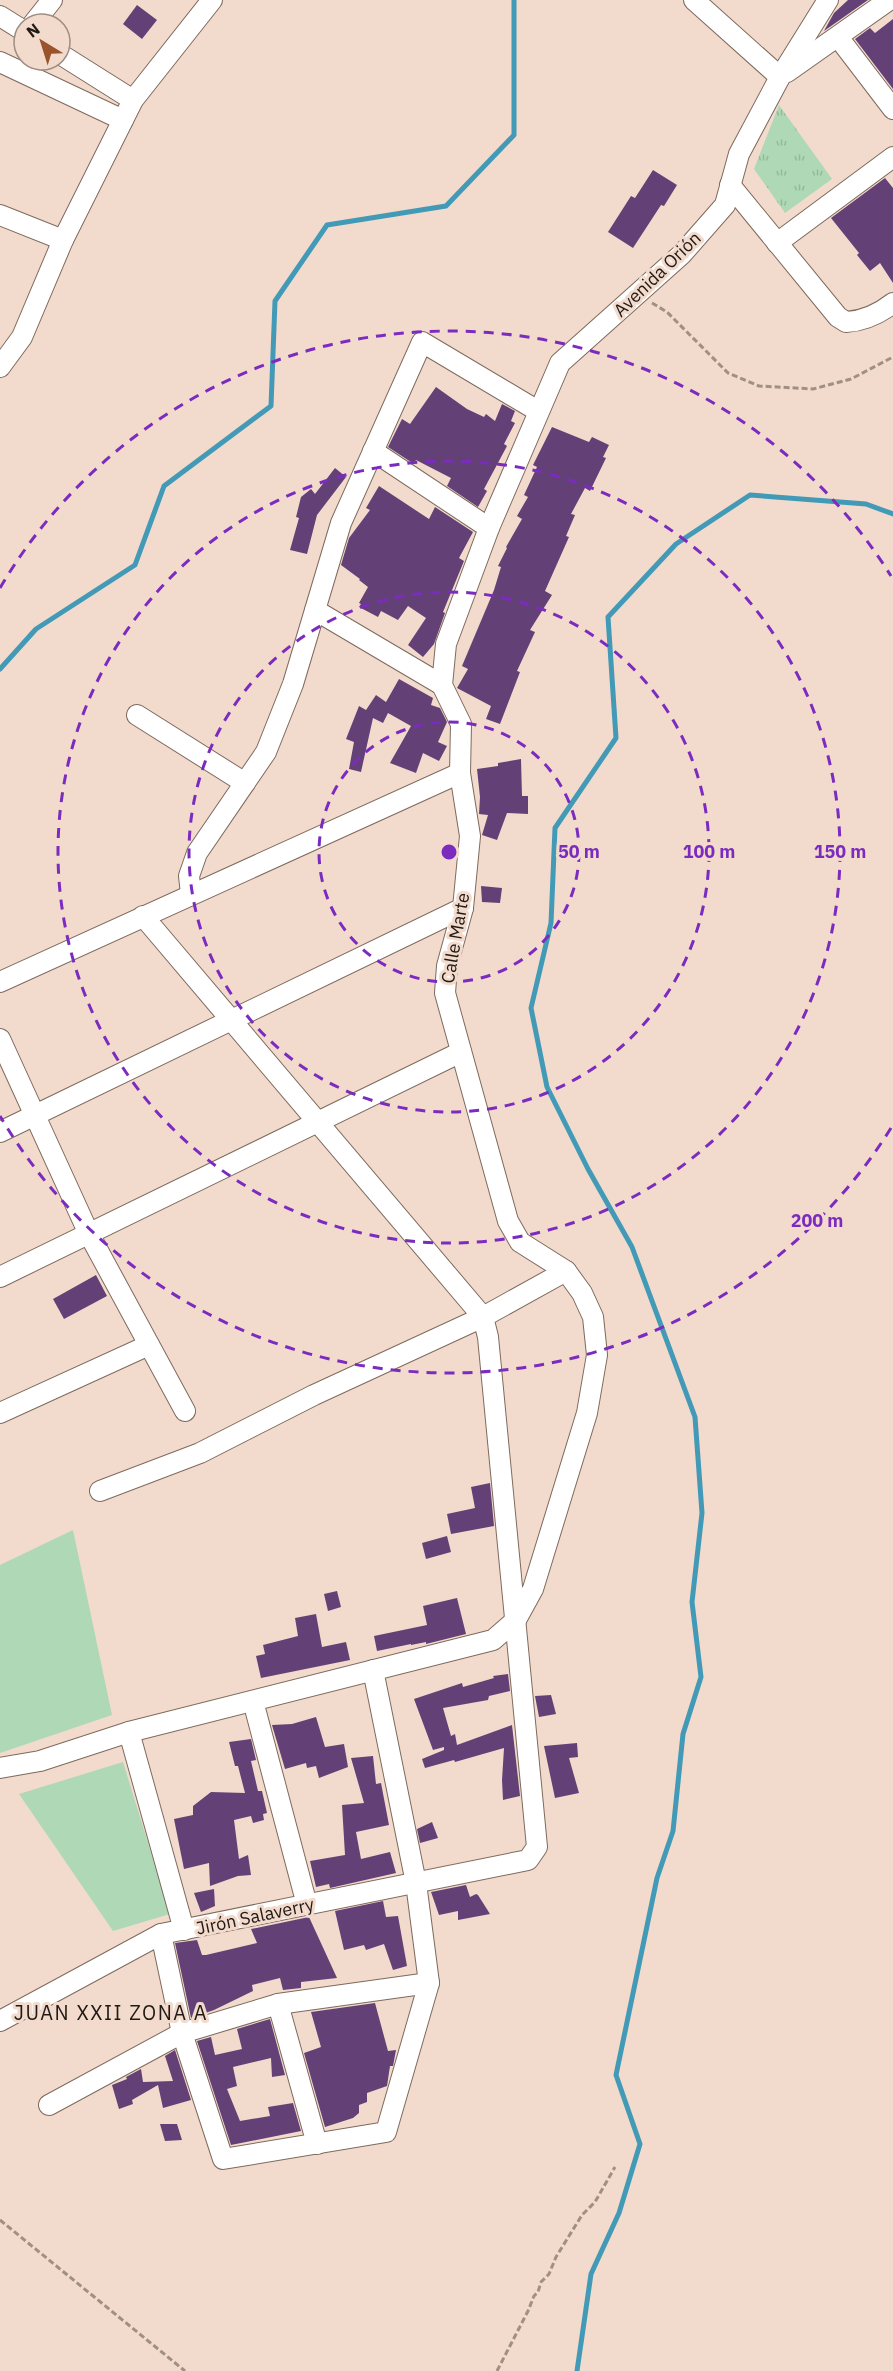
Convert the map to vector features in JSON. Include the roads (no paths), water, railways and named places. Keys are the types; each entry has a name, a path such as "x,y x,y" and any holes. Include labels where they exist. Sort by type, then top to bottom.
{"street":[{"path":"42,12 52,0"},
{"path":"0,367 22,337 63,240 133,100 212,0"},
{"path":"694,0 780,78 889,0"},
{"name":"Avenida Orión","path":"538,411 560,363 682,254 725,205 739,154 780,78 828,0"},
{"path":"838,37 893,109"},
{"path":"72,62 133,100"},
{"path":"0,63 123,120"},
{"path":"777,243 893,157"},
{"path":"730,185 838,317 846,322 856,322 880,313 893,303"},
{"path":"0,215 63,240"},
{"path":"191,894 189,876 197,853 266,752 293,684 315,610 341,523 422,342 538,411 489,528 446,644 442,685 315,610"},
{"path":"374,451 489,528"},
{"name":"Calle Marte","path":"442,685 461,724 460,773 470,836 463,908 447,966 445,993 508,1221 520,1242 566,1271"},
{"path":"136,715 245,783"},
{"path":"0,981 460,773"},
{"path":"0,1132 463,908"},
{"path":"143,916 316,1123 483,1317 488,1336 516,1620"},
{"path":"0,1039 89,1234 184,1411"},
{"path":"0,1277 461,1052"},
{"path":"0,1768 40,1761 129,1732 492,1640 516,1620 533,1589 587,1413 597,1355 593,1317 582,1293 566,1271 483,1317 314,1395 200,1454 100,1491"},
{"path":"0,1413 149,1345"},
{"name":"Jirón Salaverry","path":"0,2021 161,1934 528,1860 537,1847 516,1620"},
{"path":"161,1934 182,2033 223,2159 386,2132 429,1983 416,1883 373,1670"},
{"path":"253,1701 307,1905"},
{"path":"129,1732 184,1930"},
{"path":"0,1782 40,1761"},
{"path":"49,2105 182,2033 278,2004 429,1983"},
{"path":"278,2004 317,2144"}],"waterway":[{"path":"0,669 36,629 135,565 164,486 271,406 275,301 327,225 446,206 514,135 514,0"},
{"path":"577,2371 591,2274 619,2213 640,2144 616,2075 657,1878 673,1831 683,1734 701,1677 692,1602 702,1513 695,1417 632,1247 588,1169 547,1087 531,1008 551,923 555,828 616,738 608,617 676,544 750,495 866,504 893,514"}],"district":[{"name":"JUAN XXII ZONA A","path":"111,2012"}]}
